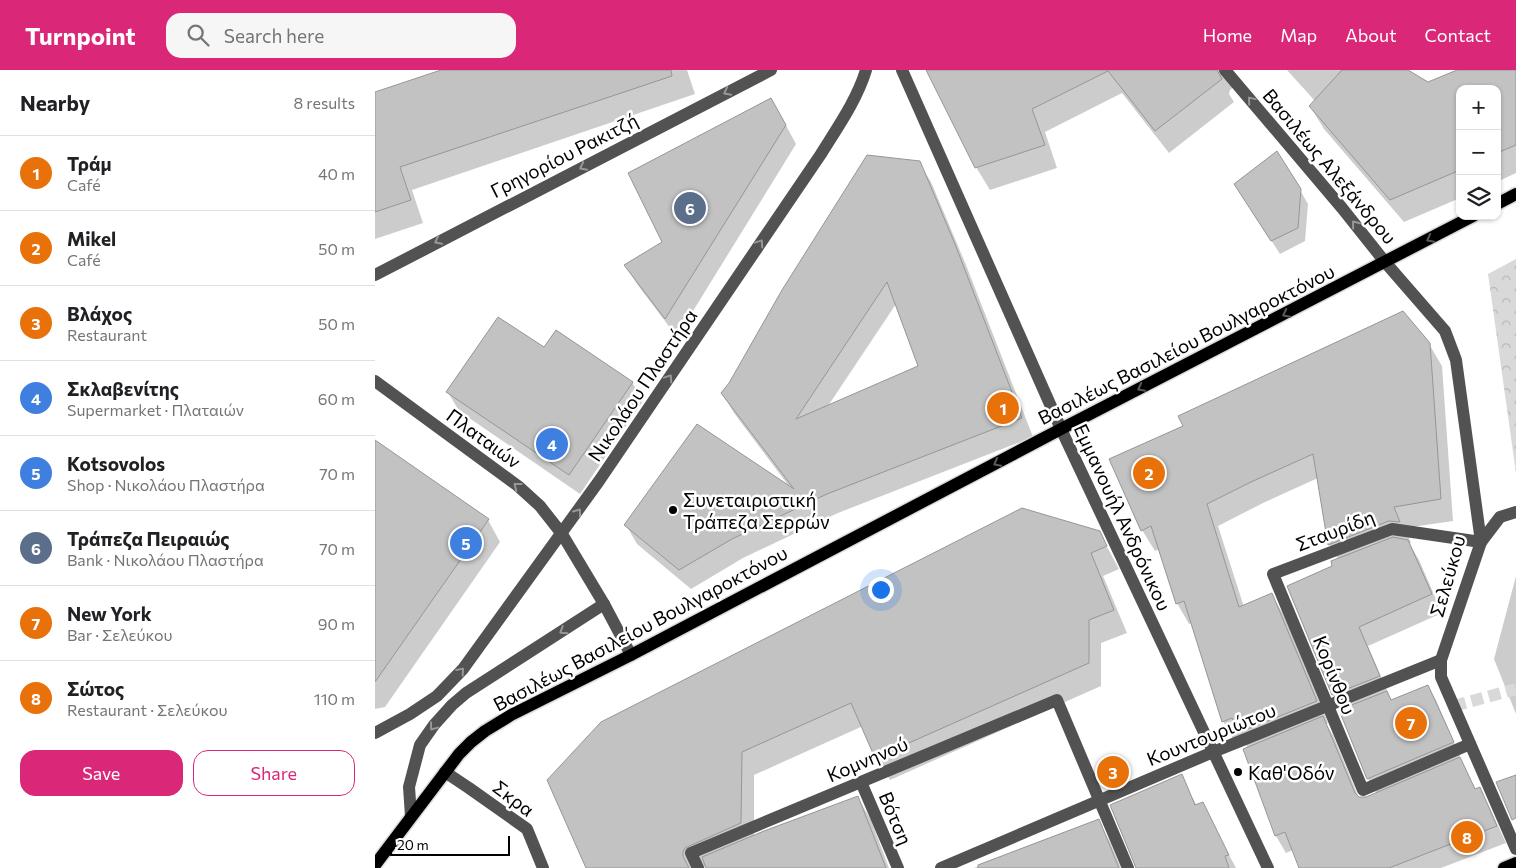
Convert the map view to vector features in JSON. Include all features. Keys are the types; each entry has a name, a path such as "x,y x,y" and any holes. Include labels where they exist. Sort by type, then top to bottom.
{"main road":[{"path":"1501,202 1516,194"},
{"name":"Βασιλέως Βασιλείου Βουλγαροκτόνου","path":"375,865 445,772 471,742 511,715 631,655 1061,429 1465,220"},
{"path":"1504,868 1516,863"}],"street":[{"name":"Γρηγορίου Ρακιτζή","path":"375,275 771,70"},
{"name":"Νικολάου Πλαστήρα","path":"375,733 437,696 463,669 599,481 821,154 854,98 866,70"},
{"name":"Εμμανουήλ Ανδρόνικου","path":"902,70 1061,429 1268,868"},
{"name":"Βασιλέως Αλεξάνδρου","path":"1225,70 1342,208 1385,262"},
{"name":"Σελεύκου","path":"1385,262 1445,331 1456,360 1481,542 1441,660 1441,677 1516,849"},
{"name":"Πλαταιών","path":"375,381 518,486 540,506 561,534 631,655"},
{"path":"1481,542 1500,517 1516,512"},
{"name":"Σταυρίδη","path":"1273,574 1392,529 1481,542"},
{"name":"Κορίνθου","path":"1273,574 1363,790 1471,744"},
{"path":"411,816 409,786 420,745 434,725 466,694 603,604"},
{"name":"Κουντουριώτου","path":"941,868 1213,752 1441,660"},
{"name":"Κομνηνού","path":"698,868 691,853 1057,700 1099,801"},
{"name":"Σκρα","path":"445,772 527,829 543,868"},
{"name":"Βότση","path":"861,782 898,868"},
{"path":"1099,801 1128,868"}],"green space":[{"path":"1516,259 1516,473 1488,274"}],"building":[{"path":"441,70 671,70 672,76 400,167 411,200 375,212 375,92"},
{"path":"926,70 1217,70 1222,79 1155,131 1108,71 1032,109 1045,145 975,168"},
{"path":"1342,70 1408,70 1428,82 1457,70 1516,70 1516,145 1501,151 1501,85 1456,85 1456,172 1390,200 1309,106"},
{"path":"771,98 786,125 665,319 624,265 662,242 628,173"},
{"path":"1277,151 1301,189 1298,228 1271,241 1234,184"},
{"path":"867,155 920,161 955,244 1022,418 827,494 732,539 679,570 624,525 697,424 794,489 721,393 729,383 782,290","holes":["887,282 918,366 796,419"]},
{"path":"1403,311 1430,343 1441,499 1394,507 1400,522 1389,521 1328,545 1313,454 1207,504 1239,607 1272,593 1317,701 1238,733 1232,718 1222,722 1184,601 1176,604 1151,526 1141,531 1109,459 1183,426 1178,416"},
{"path":"498,317 544,347 556,330 633,382 569,475 446,392"},
{"path":"375,440 489,519 375,682"},
{"path":"1022,508 1100,531 1107,546 1091,553 1114,610 1089,620 1089,663 875,758 851,703 742,752 741,823 685,848 683,856 689,868 586,868 547,780 601,722"},
{"path":"1393,537 1408,540 1432,594 1359,627 1380,676 1332,695 1287,586 1332,566 1331,561"},
{"path":"1428,685 1454,742 1367,779 1339,710 1387,691 1391,700"},
{"path":"1323,716 1355,793 1359,797 1366,797 1460,757 1475,789 1480,787 1497,826 1389,868 1299,868 1285,832 1275,836 1243,749"},
{"path":"1182,774 1195,805 1203,802 1229,855 1225,856 1229,868 1136,868 1110,805"},
{"path":"1516,775 1516,818 1512,820 1496,782"},
{"path":"858,796 886,868 706,868 702,857 764,831"},
{"path":"1099,819 1119,868 978,868 978,865"}],"tunnel":[{"path":"1454,706 1516,689"}],"place":[{"name":"Τράπεζα Πειραιώς","path":"690,208"},
{"name":"Τράμ","path":"1003,408"},
{"name":"Σκλαβενίτης","path":"552,444"},
{"name":"Mikel","path":"1149,473"},
{"name":"Συνεταιριστική Τράπεζα Σερρών","path":"673,510"},
{"name":"Kotsovolos","path":"466,543"},
{"name":"New York","path":"1411,723"},
{"name":"Βλάχος","path":"1113,772"},
{"name":"Καθ'Οδόν","path":"1238,772"},
{"name":"Σώτος","path":"1467,837"}]}
